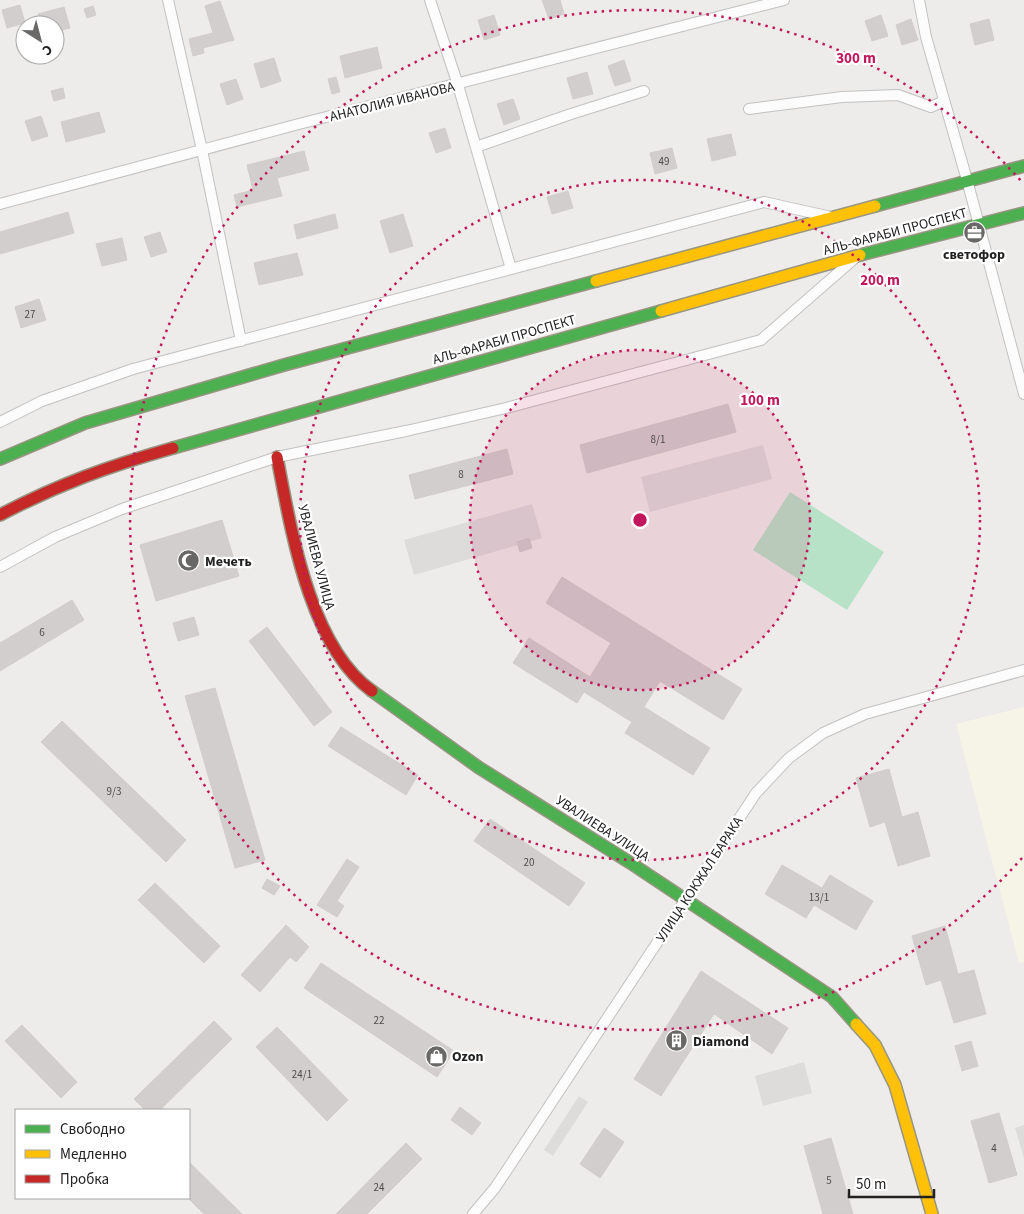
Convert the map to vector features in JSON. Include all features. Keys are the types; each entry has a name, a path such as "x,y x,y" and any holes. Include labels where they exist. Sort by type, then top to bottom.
{"street":[{"path":"168,0 202,150 241,341"},
{"path":"430,0 458,85 511,269"},
{"name":"АНАТОЛИЯ ИВАНОВА","path":"0,204 784,0"},
{"path":"919,0 926,37 979,223 1024,394"},
{"path":"476,147 644,91"},
{"path":"749,108 842,97 898,95 932,107 944,101"},
{"path":"0,459 85,423 265,370 1024,166"},
{"path":"0,422 42,401 133,369 764,202 831,217"},
{"name":"АЛЬ-ФАРАБИ ПРОСПЕКТ","path":"0,515 46,491 111,465 858,256 979,223 1024,213"},
{"path":"0,567 55,537 122,509 278,457 406,432 506,408 762,340 858,256"},
{"name":"УВАЛИЕВА УЛИЦА","path":"278,457 285,498 310,598 322,629 339,657 363,685 478,767 629,862 832,998 875,1046 895,1085 932,1214"},
{"name":"УЛИЦА КОКЖАЛ БАРАКА","path":"473,1214 495,1188 756,793 789,758 823,733 865,714 1024,670"}],"shaded area":[{"path":"763,445 772,479 650,512 641,477"},
{"path":"532,504 542,538 414,575 404,540"},
{"path":"1024,707 1024,962 1019,963 956,724"},
{"path":"804,1062 812,1093 763,1106 755,1076"},
{"path":"579,1096 588,1102 553,1156 544,1150"},
{"path":"1024,1125 1024,1158 1015,1128"}],"green space":[{"path":"790,492 884,552 847,610 753,550"}],"building":[{"path":"542,0 560,0 564,14 549,19"},
{"path":"220,1 234,40 203,48 204,53 193,56 189,39 213,33 205,6"},
{"path":"20,5 23,15 15,15 15,26 7,28 2,10"},
{"path":"93,6 96,15 87,18 84,9"},
{"path":"64,7 70,28 65,29 65,15 38,14"},
{"path":"494,15 500,35 484,40 478,20"},
{"path":"881,15 888,36 872,41 865,21"},
{"path":"911,19 918,40 902,45 896,25"},
{"path":"989,19 994,40 975,45 970,24"},
{"path":"377,47 382,68 345,78 340,56"},
{"path":"274,58 281,81 261,88 254,64"},
{"path":"624,60 631,81 615,86 608,66"},
{"path":"587,72 593,94 573,99 567,78"},
{"path":"336,77 340,92 332,94 328,79"},
{"path":"236,79 243,99 227,105 220,84"},
{"path":"63,88 65,98 54,101 51,91"},
{"path":"513,99 520,119 504,125 497,104"},
{"path":"99,112 105,132 66,142 61,122"},
{"path":"41,116 48,136 32,141 25,121"},
{"path":"445,128 451,148 436,153 429,133"},
{"path":"731,134 736,155 712,161 707,139"},
{"path":"672,148 677,168 655,174 650,153"},
{"path":"304,151 309,170 277,178 282,196 237,207 234,195 253,190 247,165"},
{"path":"568,191 573,208 552,214 547,197"},
{"path":"68,212 74,233 0,254 0,232"},
{"path":"335,214 338,228 297,239 294,225"},
{"path":"403,214 413,246 390,253 380,221"},
{"path":"160,232 167,252 151,257 144,237"},
{"path":"122,238 127,260 102,266 96,244"},
{"path":"297,253 303,275 259,285 254,263"},
{"path":"39,299 46,320 21,328 15,307"},
{"path":"728,404 736,432 587,473 580,445"},
{"path":"507,449 513,474 415,499 409,475"},
{"name":"Мечеть","path":"222,520 239,576 156,601 140,545"},
{"path":"529,538 532,548 520,552 517,542"},
{"path":"562,577 742,689 723,720 660,681 644,707 710,748 693,775 625,733 632,722 584,692 577,703 513,663 529,638 590,677 611,643 546,603"},
{"path":"72,600 84,620 0,671 0,643"},
{"path":"194,617 199,635 178,641 173,623"},
{"path":"267,627 332,712 314,726 249,641"},
{"path":"215,688 265,860 235,868 185,696"},
{"path":"62,721 186,840 166,862 41,742"},
{"path":"341,727 418,775 406,795 328,746"},
{"path":"889,769 902,817 918,812 930,856 898,866 885,822 870,827 856,778"},
{"path":"490,819 585,883 569,906 474,841"},
{"path":"347,859 359,867 337,901 344,906 337,917 317,905"},
{"path":"782,865 822,888 830,875 873,901 856,930 814,905 806,918 765,894"},
{"path":"267,879 280,886 274,895 262,888"},
{"path":"155,883 220,946 204,963 138,900"},
{"path":"286,925 309,947 296,962 290,957 260,992 241,975"},
{"path":"945,926 958,974 974,970 986,1014 954,1023 941,980 926,985 912,936"},
{"path":"321,963 454,1051 437,1077 304,988"},
{"name":"Diamond","path":"701,971 788,1028 772,1054 714,1014 661,1096 634,1079"},
{"path":"214,1021 232,1039 161,1109 144,1109 134,1099"},
{"path":"22,1025 77,1082 61,1098 5,1041"},
{"path":"277,1027 348,1100 327,1121 256,1047"},
{"path":"971,1041 978,1066 962,1071 955,1046"},
{"path":"460,1107 481,1123 472,1135 451,1120"},
{"path":"999,1113 1017,1175 989,1183 971,1121"},
{"path":"604,1128 624,1142 600,1178 580,1164"},
{"path":"831,1138 853,1214 823,1214 804,1146"},
{"path":"406,1143 422,1159 367,1214 336,1214"},
{"path":"190,1163 242,1214 204,1214 189,1199"}],"traffic: fast":[{"path":"875,206 1024,166"},
{"path":"860,255 1024,213"},
{"path":"0,459 85,423 284,365 596,281"},
{"path":"173,448 661,311"},
{"path":"372,691 478,767 629,862 832,997 856,1024"}],"traffic: slow":[{"path":"596,281 875,206"},
{"path":"661,311 860,255"},
{"path":"856,1024 875,1045 895,1085 932,1214"}],"traffic: jam":[{"path":"0,515 43,494 85,477 173,448"},
{"path":"277,457 297,551 306,584 318,616 333,646 350,671 372,691"}],"place":[{"name":"светофор","path":"974,232"},
{"name":"Мечеть","path":"189,561"},
{"name":"Diamond","path":"677,1041"},
{"name":"Ozon","path":"436,1056"}]}
